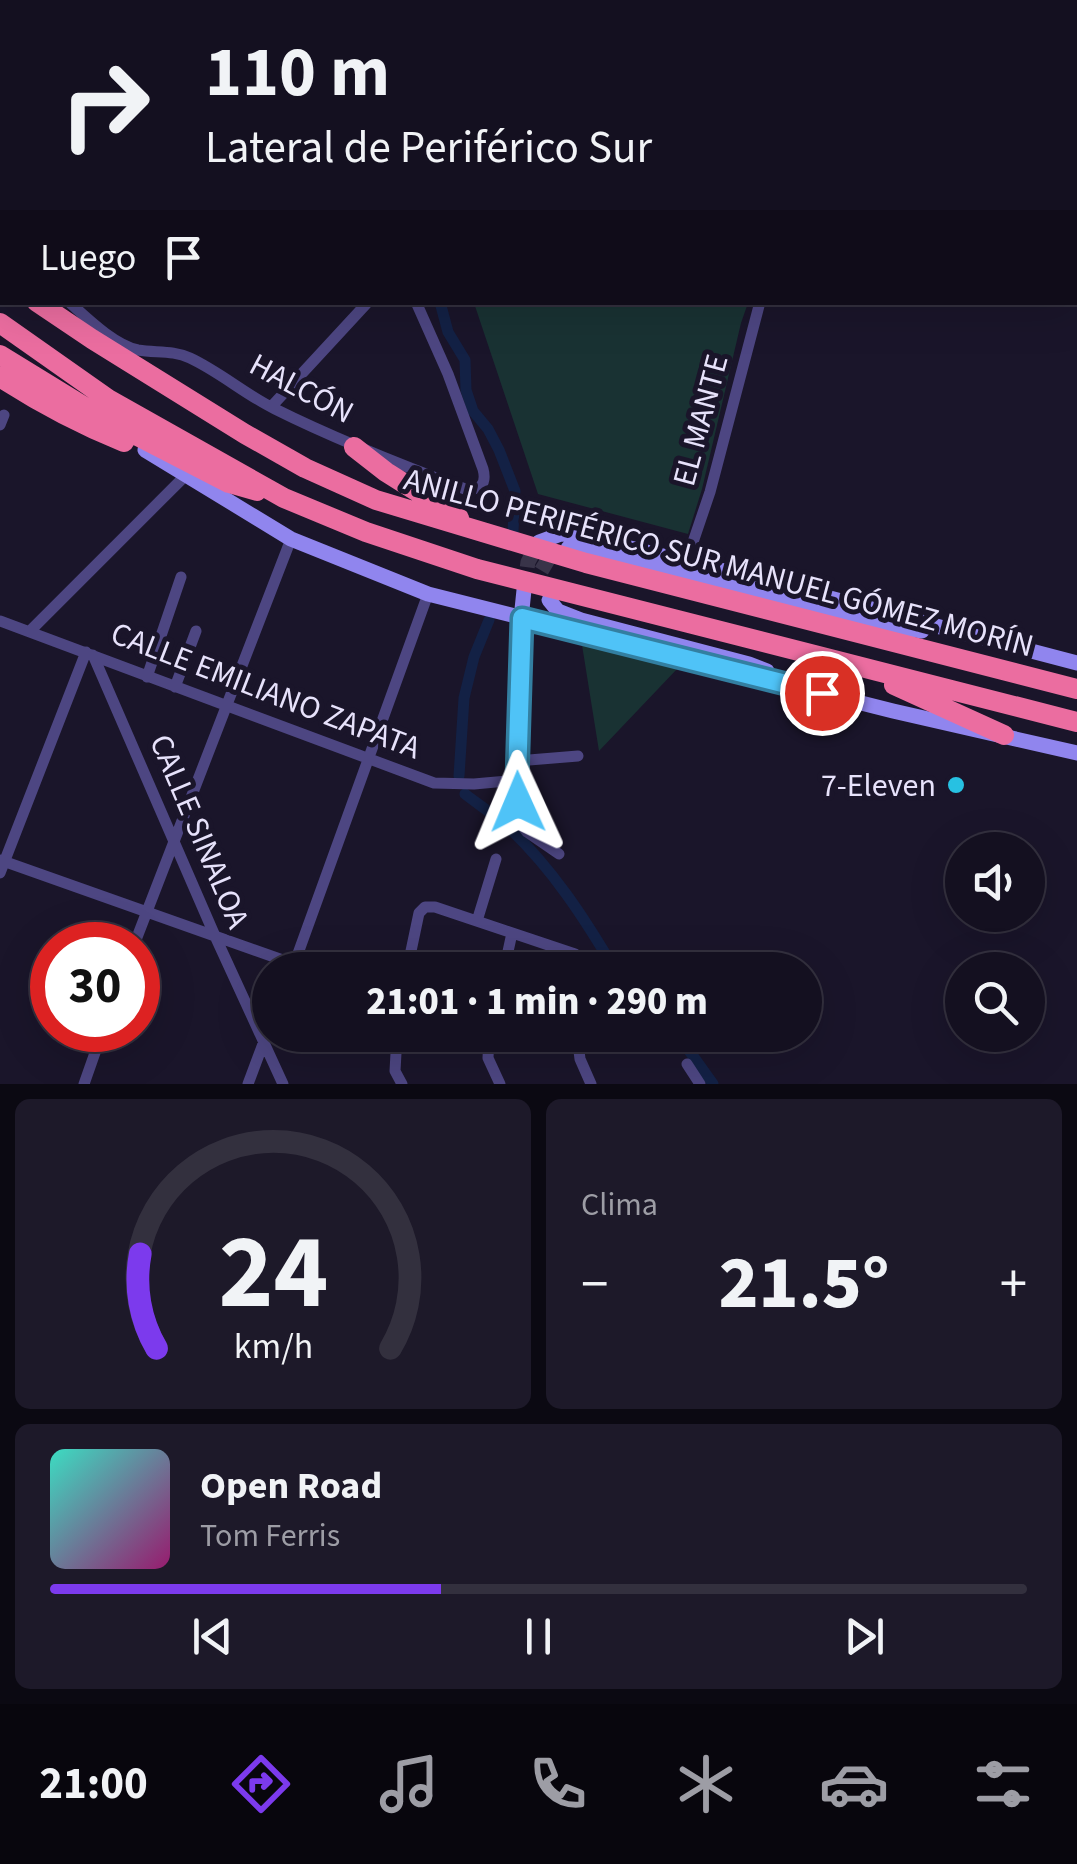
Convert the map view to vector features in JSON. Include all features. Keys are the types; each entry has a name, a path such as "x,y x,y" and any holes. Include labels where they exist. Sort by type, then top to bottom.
{"highway":[{"path":"42,306 98,328"},
{"name":"ANILLO PERIFÉRICO SUR MANUEL GÓMEZ MORÍN","path":"42,306 195,404 305,468 376,500 586,563 1077,690"},
{"name":"ANILLO PERIFÉRICO SUR MANUEL GÓMEZ MORÍN","path":"0,323 105,408 284,498 366,532 477,568 1077,722"},
{"path":"0,335 105,408 144,450"},
{"path":"0,355 105,408"},
{"path":"0,368 144,450"},
{"path":"0,377 78,423 144,450"},
{"path":"354,447 386,472 486,534"},
{"path":"948,657 1077,678"},
{"path":"847,663 1004,735"}],"street":[{"name":"HALCÓN","path":"72,305 98,328 130,347 189,358 271,408 354,447 475,490 483,486 486,478 448,374 417,305"},
{"path":"271,408 365,305"},
{"name":"EL MANTE","path":"690,552 710,492 759,305"},
{"path":"144,450 291,539 428,594 1077,752"},
{"path":"30,631 186,475"},
{"path":"539,542 561,534 577,535 1077,664"},
{"path":"142,922 291,539"},
{"path":"568,548 598,551 890,626 996,642"},
{"path":"147,676 182,577"},
{"path":"524,590 517,780 520,824 559,854"},
{"path":"299,952 428,594"},
{"path":"549,600 558,610 581,620 749,664 822,693"},
{"name":"CALLE EMILIANO ZAPATA","path":"0,621 434,783 517,780"},
{"path":"175,687 196,630"},
{"path":"89,653 1,865 256,952"},
{"name":"CALLE SINALOA","path":"89,653 252,1017"},
{"path":"518,761 578,756"},
{"path":"477,921 496,859"},
{"path":"411,952 419,913 425,907 436,907 570,952"},
{"path":"508,952 512,933"},
{"path":"84,1084 95,1052"},
{"path":"248,1084 259,1052"},
{"name":"CALLE SINALOA","path":"268,1052 283,1084"},
{"path":"397,1052 396,1071 402,1084"},
{"path":"488,1052 500,1084"},
{"path":"579,1052 592,1084"},
{"path":"687,1064 700,1084"}],"green space":[{"path":"475,305 747,305 688,534 538,494"},
{"path":"582,645 677,669 599,751"}],"waterway":[{"path":"441,305 448,332 465,360 466,390 473,411 488,429 515,491 513,532"},
{"path":"459,776 464,698 489,620"},
{"path":"465,794 508,827 539,859 604,952"},
{"path":"690,1052 713,1084"}],"tunnel":[{"path":"524,590 528,562 539,542"},
{"path":"543,593 540,573 552,553 559,550"}],"place":[{"name":"7-Eleven","path":"956,785"}],"route":[{"path":"518,802 522,618 822,693"}]}
